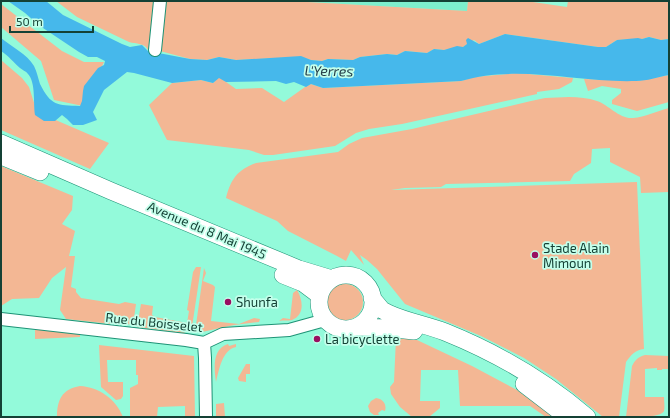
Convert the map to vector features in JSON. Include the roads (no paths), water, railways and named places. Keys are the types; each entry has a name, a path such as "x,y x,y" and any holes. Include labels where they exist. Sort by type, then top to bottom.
{"main road":[{"path":"1,143 81,184"},
{"path":"1,156 81,184"},
{"name":"Avenue du 8 Mai 1945","path":"81,184 308,273 332,279"},
{"name":"Avenue du 8 Mai 1945","path":"81,184 303,283 319,295"},
{"path":"357,327 370,315 372,307 370,290 364,283 349,275 332,279 322,289 319,295 319,310 325,320 330,324 343,330 357,327 410,330 438,339 468,352 500,369 530,388 567,417"},
{"path":"372,298 382,310 390,314 456,337 507,361 549,388 587,417"}],"street":[{"path":"155,50 160,1"},
{"name":"Rue du Boisselet","path":"1,319 186,340 204,344 223,334 289,330 325,320"},
{"path":"204,344 206,417"}],"water":[{"name":"L'Yerres","path":"8,1 46,1 63,15 122,44 130,47 142,45 148,51 190,59 207,60 219,57 236,60 301,56 311,60 322,61 328,59 353,60 360,57 387,54 397,55 405,51 427,53 434,49 444,50 457,46 463,47 467,44 466,40 468,38 479,44 505,34 598,47 606,47 617,40 642,39 649,37 661,40 669,39 669,75 648,80 614,81 548,75 504,74 483,76 461,81 323,88 311,84 306,87 294,82 286,84 276,81 226,82 219,78 213,83 201,80 172,83 127,72 104,90 93,112 97,120 83,125 73,125 62,115 55,121 44,121 35,115 31,78 1,51 1,38 23,54 31,62 35,68 40,84 48,97 60,104 80,106 84,86 98,68 104,65 105,61 97,57 88,57 79,52 40,26"}],"place":[{"name":"Stade Alain Mimoun","path":"535,255"},
{"name":"Shunfa","path":"228,302"},
{"name":"La bicyclette","path":"317,339"}]}
